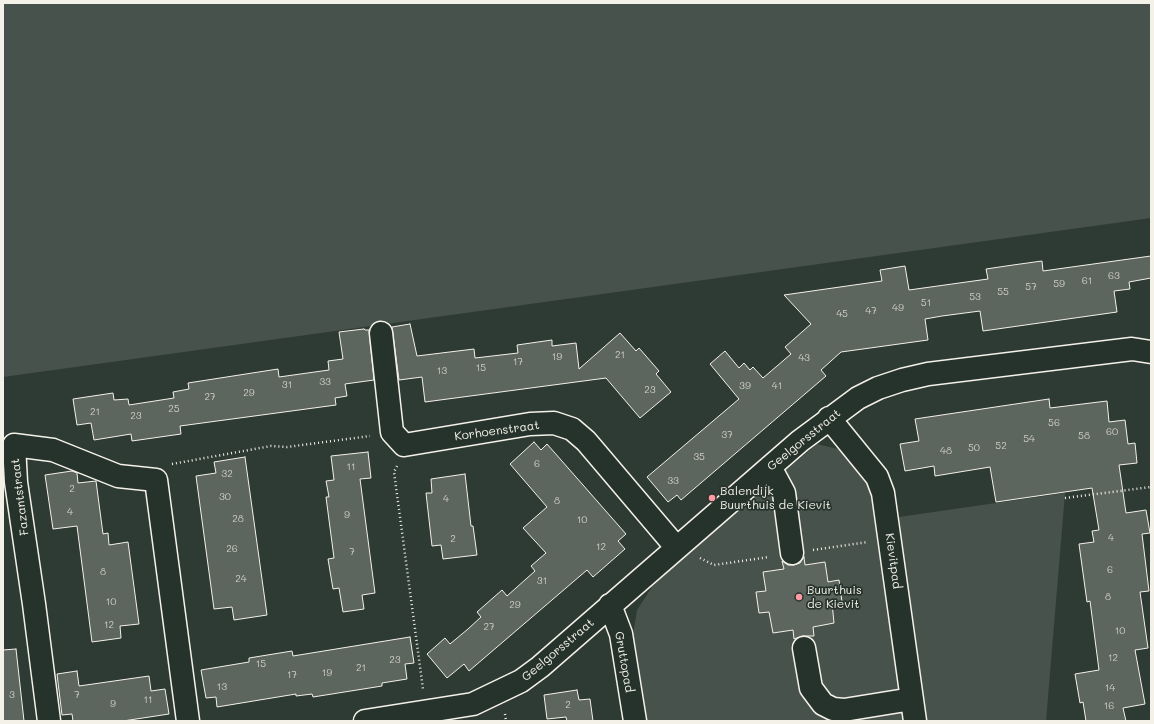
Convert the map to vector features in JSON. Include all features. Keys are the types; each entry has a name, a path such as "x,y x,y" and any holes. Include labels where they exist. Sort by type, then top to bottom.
{"street":[{"path":"381,333 398,439"},
{"name":"Geelgorsstraat","path":"365,721 473,704 521,682 676,547 829,418 858,398 878,388 928,374 1132,349 1151,352"},
{"name":"Kievitpad","path":"829,418 877,477 883,493 915,721"},
{"name":"Korhoenstraat","path":"398,439 530,424 554,423 572,429 586,441 676,547"},
{"name":"Fazantstraat","path":"49,721 16,482 14,446 53,450 118,476 156,480"},
{"path":"770,467 784,493 792,553"},
{"path":"156,480 188,721"},
{"name":"Gruttopad","path":"610,605 621,634 635,721"},
{"path":"804,648 811,688 823,704 833,709 844,710 912,699"}],"path":[{"path":"156,480 173,463 271,446 287,447 398,439 394,472 427,712"},
{"path":"1065,498 1151,487"}],"shaded area":[{"path":"3,3 1151,3 1151,218 3,377"},
{"path":"817,444 838,449 868,483 879,523 899,520 899,517 1065,493 1046,721 647,721 633,635 637,610 652,587 680,559"}],"building":[{"path":"1151,256 1151,278 1129,282 1130,289 1114,291 1117,312 983,331 980,311 925,319 928,340 841,352 821,370 826,376 681,500 677,495 668,502 647,477 739,399 710,364 725,351 739,368 744,363 750,370 753,367 763,378 791,354 785,347 811,324 784,295 882,281 880,270 905,266 909,290 988,279 986,269 1013,265 1042,261 1043,271"},
{"path":"410,324 417,356 474,349 475,358 518,353 517,345 552,340 552,346 576,343 579,369 620,333 636,351 639,348 659,371 656,374 671,392 640,418 606,378 425,402 422,377 399,380 392,327"},
{"path":"364,329 369,330 374,380 345,384 347,396 335,398 336,405 180,426 181,434 132,441 131,434 94,440 91,423 77,425 73,399 113,393 114,400 128,399 129,405 174,398 173,392 189,389 188,383 278,369 279,377 329,370 328,361 343,359 339,332"},
{"path":"1049,399 1050,408 1107,401 1109,422 1125,420 1128,444 1135,443 1137,463 1119,465 1126,513 1146,510 1150,533 1142,534 1149,591 1140,592 1148,648 1135,650 1145,704 1123,708 1126,721 1086,721 1083,702 1080,703 1075,674 1099,670 1090,601 1087,602 1079,544 1094,542 1092,531 1099,530 1092,488 996,502 990,467 935,476 934,466 905,471 900,444 919,441 915,419"},
{"path":"534,442 541,450 547,444 626,534 618,541 625,549 593,577 587,570 469,671 464,664 447,678 427,654 445,638 450,644 468,629 481,617 477,612 502,590 507,596 535,571 531,566 546,553 523,528 547,507 510,464"},
{"path":"368,452 371,478 360,479 375,593 362,595 364,609 343,612 339,588 333,589 328,559 334,558 326,497 329,497 326,481 334,480 331,456"},
{"path":"245,457 267,615 234,620 232,607 214,609 196,476 216,473 214,462"},
{"path":"72,471 77,473 78,483 96,481 103,534 108,533 109,545 128,542 139,624 120,626 121,638 92,642 77,526 53,529 45,475"},
{"path":"465,474 471,526 473,526 477,555 443,559 441,545 432,546 426,493 432,493 431,479"},
{"name":"Buurthuis de Kievit","path":"804,557 805,565 825,562 828,582 839,580 842,602 832,603 834,623 813,627 814,636 802,636 794,639 793,630 773,633 769,612 759,613 756,592 766,591 763,572 784,569 782,561 788,565 794,565 800,563"},
{"path":"410,637 414,663 405,664 407,679 382,683 382,686 313,697 312,694 296,696 296,694 217,707 216,697 206,698 201,670 249,662 249,658 292,651 293,656"},
{"path":"16,649 24,721 3,721 3,650"},
{"path":"77,671 79,686 149,676 151,691 165,689 169,714 123,721 73,721 72,714 62,715 57,674"},
{"path":"577,690 579,700 590,699 593,721 567,721 566,717 547,719 544,695"}],"place":[{"name":"Balendijk Buurthuis de Kievit","path":"712,498"},
{"name":"Buurthuis de Kievit","path":"799,597"}]}
